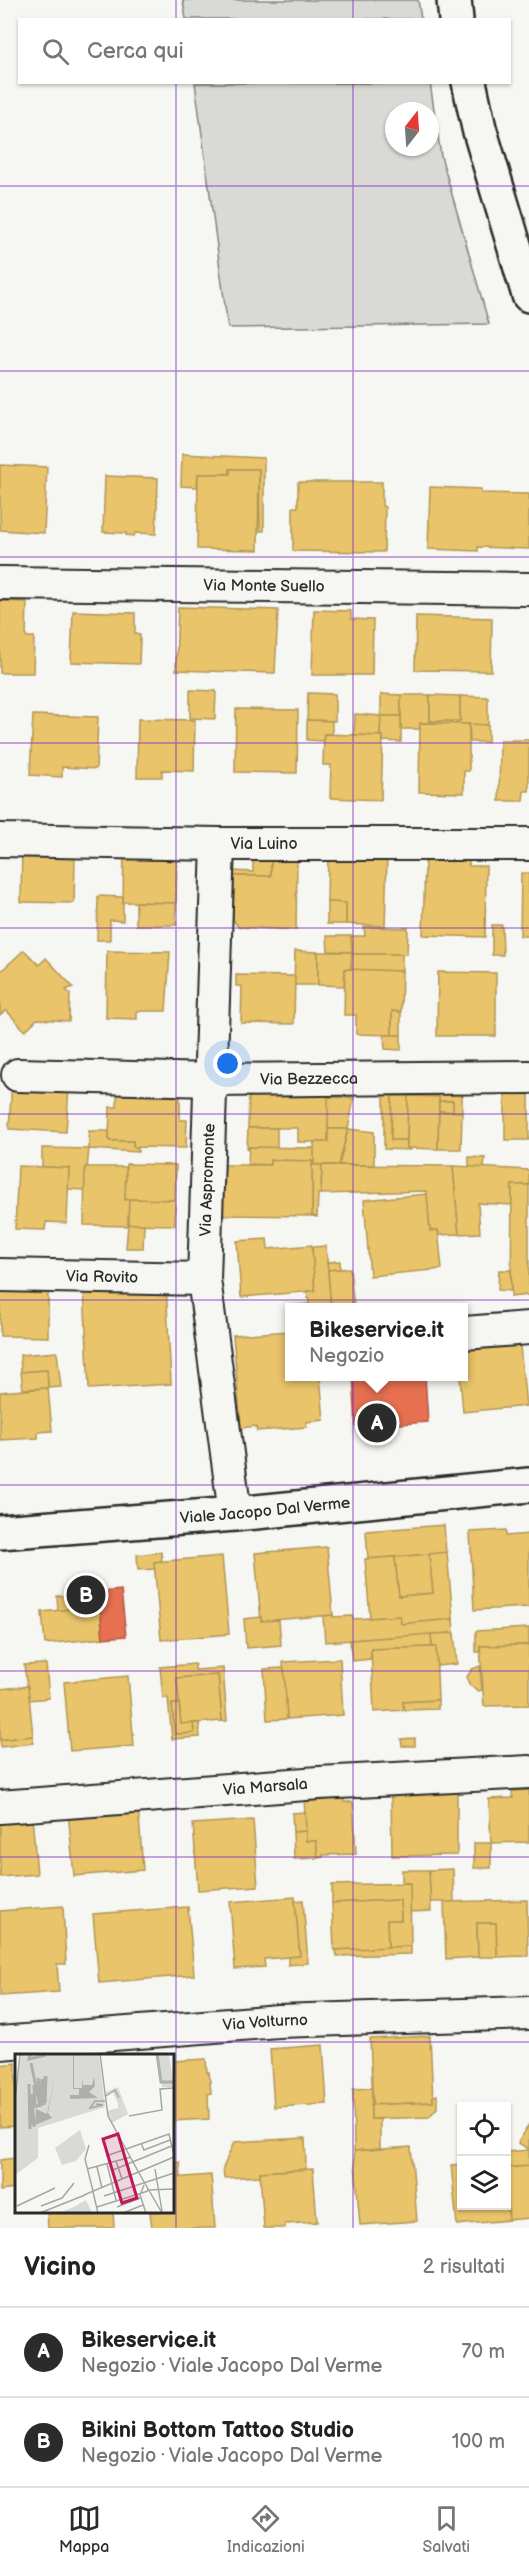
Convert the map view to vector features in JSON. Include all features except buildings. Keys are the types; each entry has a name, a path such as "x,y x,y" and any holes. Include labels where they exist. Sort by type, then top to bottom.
{"main road":[{"path":"454,0 456,18"},
{"path":"469,84 479,128 529,295"},
{"name":"Viale Jacopo Dal Verme","path":"0,1532 235,1514 529,1485"}],"street":[{"name":"Via Monte Suello","path":"0,582 529,589"},
{"name":"Via Luino","path":"0,840 218,844 529,844"},
{"name":"Via Aspromonte","path":"218,844 204,1279 235,1514"},
{"name":"Via Bezzecca","path":"18,1075 212,1080 529,1077"},
{"name":"Via Rovito","path":"0,1275 204,1279"},
{"path":"468,1333 529,1328"},
{"name":"Via Marsala","path":"0,1808 319,1784 529,1772"},
{"name":"Via Volturno","path":"0,2043 278,2020 529,2013"}],"shaded area":[{"path":"183,0 418,0 421,18 186,18"},
{"path":"195,84 430,84 433,102 385,102 385,156 439,156 439,143 489,324 228,328"}],"place":[{"name":"Bikeservice.it","path":"377,1423"},
{"name":"Bikini Bottom Tattoo Studio","path":"86,1595"}]}
